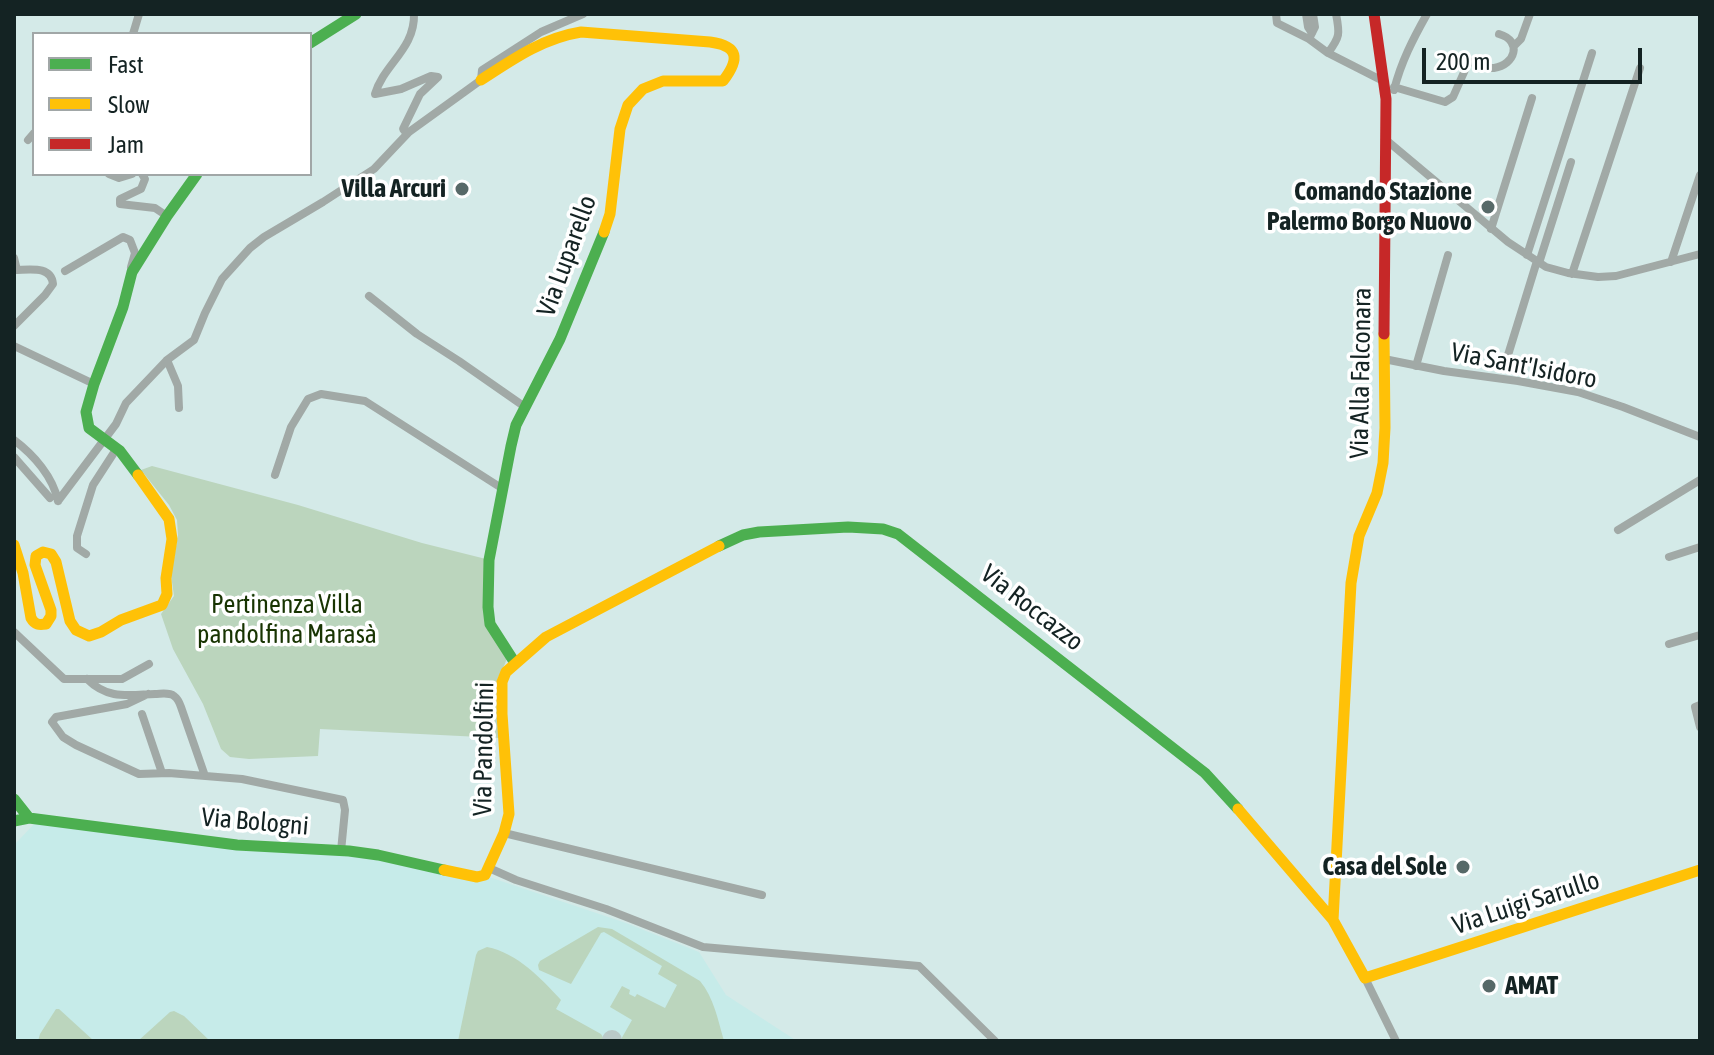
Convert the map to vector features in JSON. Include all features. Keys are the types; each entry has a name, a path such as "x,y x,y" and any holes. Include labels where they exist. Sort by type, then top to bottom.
{"street":[{"path":"312,41 340,19 356,14"},
{"path":"407,134 403,129 420,94 438,77 431,76 401,89 375,94 379,83 410,39 414,14"},
{"path":"54,499 116,424 126,403 167,360 194,340 222,279 250,248 374,169 407,134 481,80 482,70 498,58 541,32 583,14"},
{"path":"1276,14 1277,23 1310,36 1328,53 1390,84 1445,102 1453,97 1469,61 1485,67 1505,64 1521,39 1530,14"},
{"path":"1306,14 1310,36"},
{"path":"1310,36 1315,27 1313,14"},
{"path":"1328,53 1339,33 1336,14"},
{"name":"Via Alla Falconara","path":"1333,920 1351,583 1359,536 1377,493 1385,428 1385,139 1386,99 1390,84 1374,14"},
{"path":"1390,84 1427,14"},
{"name":"Via Luparello","path":"481,80 541,42 566,33 710,42 724,44 734,56 733,66 723,81 663,81 643,89 628,105 620,129 606,228 560,339 516,425 503,489 489,560 488,607 490,624 515,663"},
{"path":"1499,34 1509,36 1514,46"},
{"path":"1527,255 1592,53"},
{"path":"1572,274 1640,68"},
{"path":"1491,229 1532,98"},
{"path":"1385,139 1491,229 1546,267 1572,274 1616,276 1700,254"},
{"path":"1508,355 1571,162"},
{"path":"1671,262 1700,175"},
{"path":"143,176 141,189 120,199 120,204 155,208 167,216"},
{"path":"14,545 23,573 29,614 38,625 46,624 51,616 35,565 36,556 43,552 51,554 56,562 70,621 83,634 95,635 121,620 162,605 167,594 166,578 172,539 169,519 117,448 89,428 86,412 132,272 196,176"},
{"path":"65,271 123,237 130,240 135,253 132,272"},
{"path":"1416,366 1448,255"},
{"path":"14,258 16,270 48,272 53,284 14,326"},
{"path":"369,296 417,334 525,407"},
{"path":"14,346 94,384"},
{"name":"Via Sant'Isidoro","path":"1384,359 1578,392 1700,437"},
{"path":"167,360 178,386 179,408"},
{"path":"275,475 291,427 308,399 321,394 365,401 503,489"},
{"path":"14,440 33,456 49,478 54,486 54,499"},
{"path":"86,554 77,548 77,536 93,485 117,448"},
{"path":"14,457 54,499"},
{"path":"1618,530 1700,480"},
{"name":"Via Roccazzo","path":"515,663 546,637 743,535 859,527 898,534 1205,773 1221,789 1333,920 1396,1041"},
{"path":"1669,557 1700,547"},
{"path":"14,632 64,679 122,679 149,664"},
{"path":"1669,644 1700,635"},
{"name":"Via Pandolfini","path":"477,877 485,875 489,868 509,814 502,682 515,663"},
{"path":"87,679 105,693 168,694 176,697 205,776"},
{"path":"148,694 127,704 56,717 52,722 63,737 139,774 162,773 268,783 343,800 341,851"},
{"path":"1700,705 1695,707 1700,727"},
{"path":"142,714 162,773"},
{"path":"14,799 29,818"},
{"name":"Via Bologni","path":"14,821 29,818 237,845 378,855 477,877"},
{"path":"504,833 762,895"},
{"path":"489,868 703,947 919,966 995,1041"},
{"name":"Via Luigi Sarullo","path":"1365,978 1700,870"}],"shaded area":[{"path":"37,821 363,856 489,877 626,923 699,952 726,995 797,1041 14,1041 14,845"}],"green space":[{"name":"Pertinenza Villa pandolfina Marasà","path":"152,466 486,559 485,606 507,656 496,686 500,738 320,729 318,756 230,757 221,749 203,704 173,649 161,614 174,596 171,575 178,535 177,520 169,505 141,470"},
{"path":"598,927 612,929 700,981 712,1002 724,1041 620,1041 632,1020 610,1007 622,986 630,990 629,994 635,997 637,994 665,1008 677,985 658,974 662,966 604,932 571,984 539,970 540,961"},
{"path":"487,947 508,955 528,968 561,1000 556,1009 601,1034 605,1041 458,1041 476,955"},
{"path":"56,1009 59,1009 94,1041 38,1041"},
{"path":"170,1012 184,1016 210,1041 138,1041"}],"traffic: fast":[{"path":"312,42 356,14"},
{"path":"138,475 120,451 89,428 86,412 132,272 196,176"},
{"path":"515,663 490,624 488,607 489,560 511,446 516,425 560,339 604,232"},
{"path":"719,546 743,535 759,532 848,527 883,529 898,534 1205,773 1238,809"},
{"path":"14,799 29,818"},
{"path":"14,821 29,818 237,845 349,851 444,870"}],"traffic: slow":[{"path":"481,80 541,44 581,32 710,42 731,50 734,60 723,81 663,81 643,89 628,105 620,129 610,214 604,232"},
{"path":"1333,920 1351,583 1359,536 1377,493 1383,463 1384,334"},
{"path":"14,545 23,573 31,618 37,624 46,624 51,616 35,565 36,556 43,552 51,554 56,562 70,621 76,630 89,636 162,605 167,594 166,578 172,539 169,519 138,475"},
{"path":"444,870 477,877 485,875 504,833 509,814 502,714 502,682 506,672 546,637 719,546"},
{"path":"1238,809 1333,920 1365,978 1700,870"}],"traffic: jam":[{"path":"1374,14 1386,99 1384,334"}],"place":[{"name":"Villa Arcuri","path":"462,189"},
{"name":"Comando Stazione Palermo Borgo Nuovo","path":"1488,207"},
{"name":"Casa del Sole","path":"1463,867"},
{"name":"AMAT","path":"1489,986"}]}
